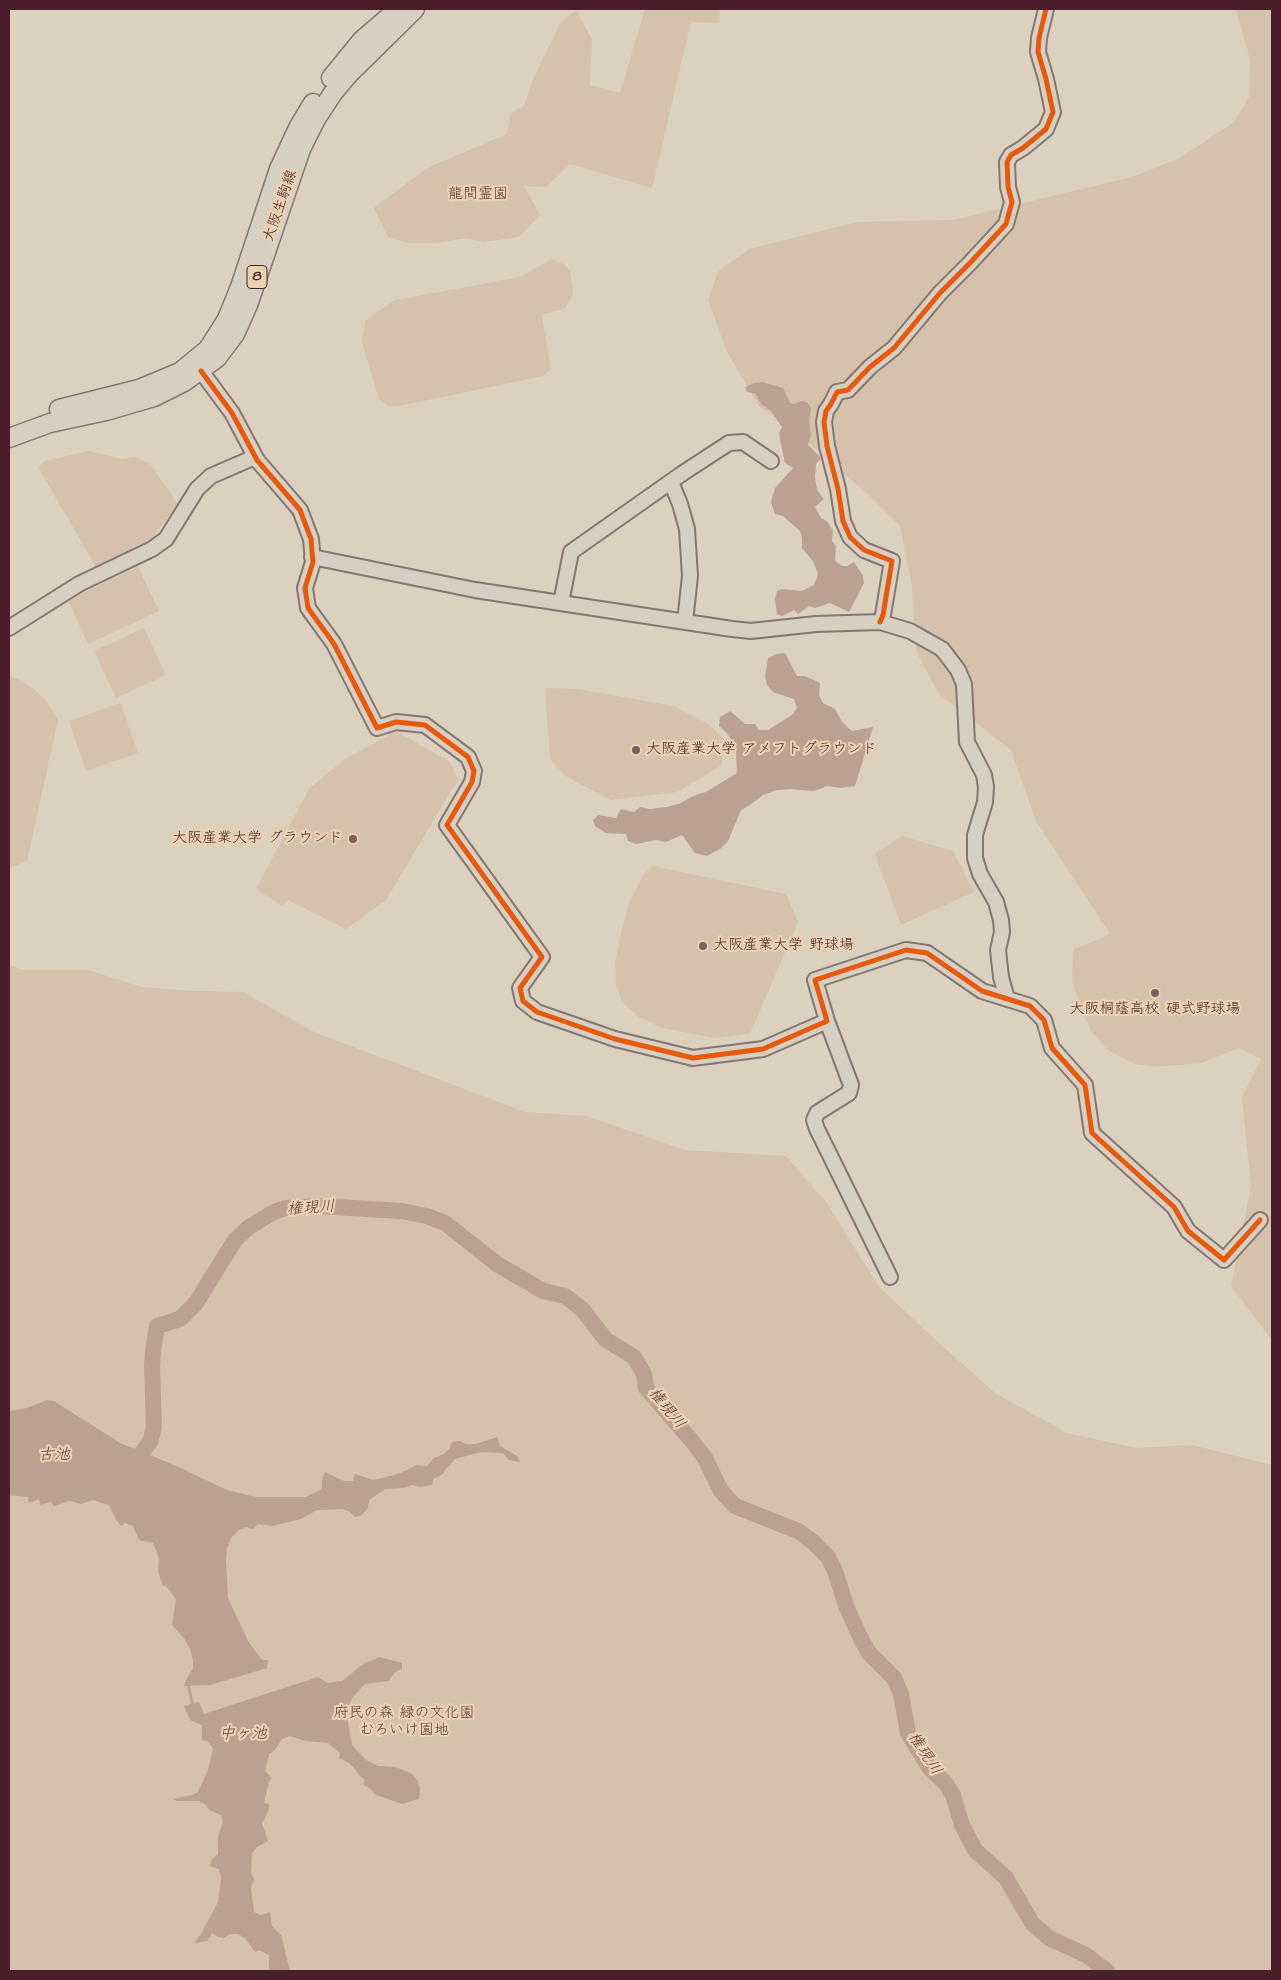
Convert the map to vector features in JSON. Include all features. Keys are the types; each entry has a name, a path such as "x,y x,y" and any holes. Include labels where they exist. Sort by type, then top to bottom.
{"main road":[{"name":"大阪生駒線","path":"9,425 54,410 139,388 180,372 208,349 227,319 240,287 279,169 298,128 318,94 362,40 398,9"},
{"name":"大阪生駒線","path":"9,438 50,423 106,411 154,397 184,382 217,358 235,334 248,305 301,149 316,120 349,74 415,9"}],"street":[{"path":"880,622 883,615 892,561 864,550 850,537 843,521 838,489 827,446 824,422 826,411 837,392 848,390 870,367 894,348 940,293 970,264 1006,224 1012,202 1008,187 1007,162 1011,155 1023,148 1046,129 1053,112 1038,52 1039,38 1046,9"},
{"path":"201,371 232,413 255,457 300,510 311,539 313,562 305,588 308,608 334,644 377,728 396,722 425,725 468,757 474,771 472,782 447,826 542,957 520,988 522,1001 537,1012 615,1039 694,1058 763,1049 827,1021"},
{"path":"561,603 571,552 671,482 729,443 743,442 771,461"},
{"path":"9,628 79,584 152,549 166,539 196,489 211,476 255,457"},
{"path":"671,482 687,529 690,576 685,622"},
{"path":"312,557 475,590 750,631 816,624 880,622 910,631 942,649 958,670 964,684 967,742 984,775 986,787 985,802 975,835 975,858 980,874 996,902 1001,920 1002,932 998,950 1001,976 1008,999"},
{"path":"890,1277 814,1120 817,1113 849,1093 851,1085 827,1021 815,980 906,950 927,953 982,991 1030,1006 1044,1020 1052,1048 1085,1085 1092,1133 1174,1207 1188,1231 1224,1260 1260,1220"}],"green space":[{"name":"龍間霊園","path":"645,9 720,9 719,23 691,22 652,188 570,164 546,187 524,186 540,215 519,237 483,242 467,238 437,243 409,243 388,237 374,208 427,168 507,134 511,113 524,106 533,79 561,22 576,11 592,39 590,85 620,93"},
{"path":"1236,9 1272,9 1271,1339 1231,1286 1251,1186 1242,1097 1261,1059 1239,1048 1201,1063 1155,1067 1135,1064 1109,1051 1091,1031 1080,1007 1072,979 1073,950 1110,934 1036,821 1011,750 939,694 916,651 912,586 900,526 874,500 801,436 759,406 727,352 708,300 718,272 749,249 857,222 953,220 1132,177 1180,158 1234,122 1249,97 1250,60"},
{"path":"551,259 563,263 570,271 573,294 565,308 542,315 551,369 543,376 399,406 389,406 379,400 362,342 365,321 395,300 521,277"},
{"path":"89,451 122,459 135,457 150,464 178,504 153,537 96,567 38,467 45,461"},
{"path":"138,567 159,611 88,644 68,600"},
{"path":"144,628 166,675 116,698 94,651"},
{"path":"9,676 22,681 34,689 46,701 58,720 27,861 9,868"},
{"name":"大阪産業大学 アメフトグラウンド","path":"545,688 577,689 674,706 711,726 725,741 721,766 677,792 611,800 564,775 550,759"},
{"path":"121,703 138,753 86,771 69,721"},
{"name":"大阪産業大学 グラウンド","path":"396,731 450,762 458,779 386,900 346,929 288,900 282,906 256,889 309,789 345,759"},
{"path":"902,836 953,851 974,892 901,925 875,854"},
{"name":"大阪産業大学 野球場","path":"653,866 786,894 798,922 750,1034 715,1038 662,1028 639,1017 622,1002 616,984 615,963 622,929 629,904 643,875"},
{"name":"府民の森 緑の文化園 むろいけ園地","path":"9,965 23,970 88,970 141,987 243,992 314,1032 525,1112 586,1116 685,1150 786,1156 826,1202 879,1287 995,1393 1067,1433 1136,1448 1192,1445 1272,1465 1272,1971 9,1971"}],"water":[{"path":"762,382 783,388 790,403 807,402 811,408 809,423 811,434 808,445 821,458 816,464 815,477 817,490 824,499 815,507 821,518 827,521 833,531 832,541 836,546 835,561 842,566 847,566 854,562 863,576 864,583 849,612 830,603 815,608 809,606 798,614 794,610 782,616 777,614 775,599 777,591 782,589 802,591 814,585 818,574 813,561 802,548 800,531 783,516 775,514 771,502 775,488 793,468 785,463 779,434 782,427 771,411 761,404 755,393 747,392 745,387"},
{"path":"785,653 797,676 805,676 820,683 819,695 823,703 835,709 842,722 852,731 873,727 855,786 841,788 827,786 814,791 777,790 763,795 741,810 728,841 720,849 707,856 695,853 682,835 666,842 656,840 636,844 628,841 626,834 606,833 595,826 593,820 598,815 616,818 621,809 634,812 640,807 650,809 681,803 693,796 706,792 737,773 736,752 727,733 719,726 720,717 730,711 745,724 755,724 759,730 768,730 792,715 797,708 794,699 773,692 767,685 765,677 768,658"},
{"name":"古池","path":"47,1400 54,1401 120,1443 172,1464 227,1490 256,1497 306,1497 322,1489 322,1479 325,1472 344,1481 353,1481 355,1474 373,1480 398,1474 417,1465 427,1466 434,1458 444,1454 450,1448 452,1442 460,1441 466,1444 476,1444 497,1437 500,1446 517,1456 520,1462 509,1460 503,1453 481,1452 455,1459 443,1474 433,1479 432,1485 420,1487 412,1485 404,1488 385,1489 369,1500 368,1508 361,1516 355,1517 343,1509 317,1510 301,1519 272,1526 258,1524 253,1529 246,1527 239,1530 231,1538 227,1548 228,1598 248,1641 262,1660 268,1660 267,1668 210,1685 184,1686 193,1668 193,1660 184,1638 172,1625 176,1599 166,1586 163,1586 158,1571 159,1558 153,1543 139,1540 133,1526 125,1523 121,1526 109,1505 93,1500 81,1504 69,1501 54,1506 51,1502 40,1505 39,1499 29,1503 28,1497 9,1495 9,1411 27,1408"},
{"name":"中ヶ池","path":"379,1657 402,1663 402,1669 395,1672 389,1681 365,1684 352,1698 346,1712 352,1745 366,1760 378,1766 395,1767 411,1773 418,1781 420,1789 419,1799 402,1804 376,1795 371,1789 363,1785 365,1780 349,1763 339,1758 340,1753 328,1743 305,1741 290,1736 282,1739 275,1750 269,1754 265,1771 272,1778 269,1781 264,1803 269,1804 269,1810 262,1823 268,1841 257,1847 252,1853 251,1872 254,1879 251,1887 254,1912 261,1915 270,1912 272,1926 281,1935 290,1971 269,1971 269,1955 259,1950 255,1952 245,1938 238,1934 230,1934 224,1938 212,1933 207,1941 194,1943 218,1902 221,1878 219,1869 210,1866 212,1859 218,1854 218,1837 223,1822 221,1815 209,1810 206,1805 199,1801 177,1801 173,1799 198,1792 208,1770 213,1748 207,1741 202,1740 202,1725 190,1720 184,1706 199,1702 204,1714 318,1677 327,1683 342,1681 362,1665"}],"waterway":[{"name":"権現川","path":"140,1455 150,1442 154,1427 152,1367 157,1326 180,1319 196,1303 235,1240 249,1227 274,1212 285,1208 319,1206 401,1211 427,1216 445,1223 497,1264 543,1291 565,1296 582,1309 606,1340 634,1357 644,1374 646,1388 705,1458 721,1491 735,1506 798,1531 813,1542 828,1557 835,1571 847,1608 862,1641 870,1654 894,1678 901,1694 908,1733 929,1767 947,1785 953,1795 962,1825 975,1850 1006,1878 1032,1923 1049,1938 1086,1955 1107,1971"},
{"path":"188,1683 193,1707"}],"cycle path":[{"path":"880,622 883,615 892,561 864,550 850,537 843,521 838,489 827,446 824,422 826,411 837,392 848,390 870,367 894,348 940,293 1006,224 1012,202 1008,187 1007,162 1011,155 1023,148 1046,129 1053,112 1038,52 1039,38 1046,9"},
{"path":"201,371 232,413 257,460 300,510 311,539 313,562 305,588 308,608 334,644 377,728 396,722 425,725 468,757 474,771 472,782 447,825 542,957 520,988 523,1001 537,1012 615,1039 693,1058 763,1049 827,1021 815,980 906,950 927,953 982,991 1030,1006 1044,1020 1052,1048 1085,1085 1092,1133 1174,1207 1188,1231 1224,1260 1260,1220"}],"place":[{"name":"大阪産業大学 アメフトグラウンド","path":"636,750"},
{"name":"大阪産業大学 グラウンド","path":"353,839"},
{"name":"大阪産業大学 野球場","path":"703,946"},
{"name":"大阪桐蔭高校 硬式野球場","path":"1155,993"}]}
